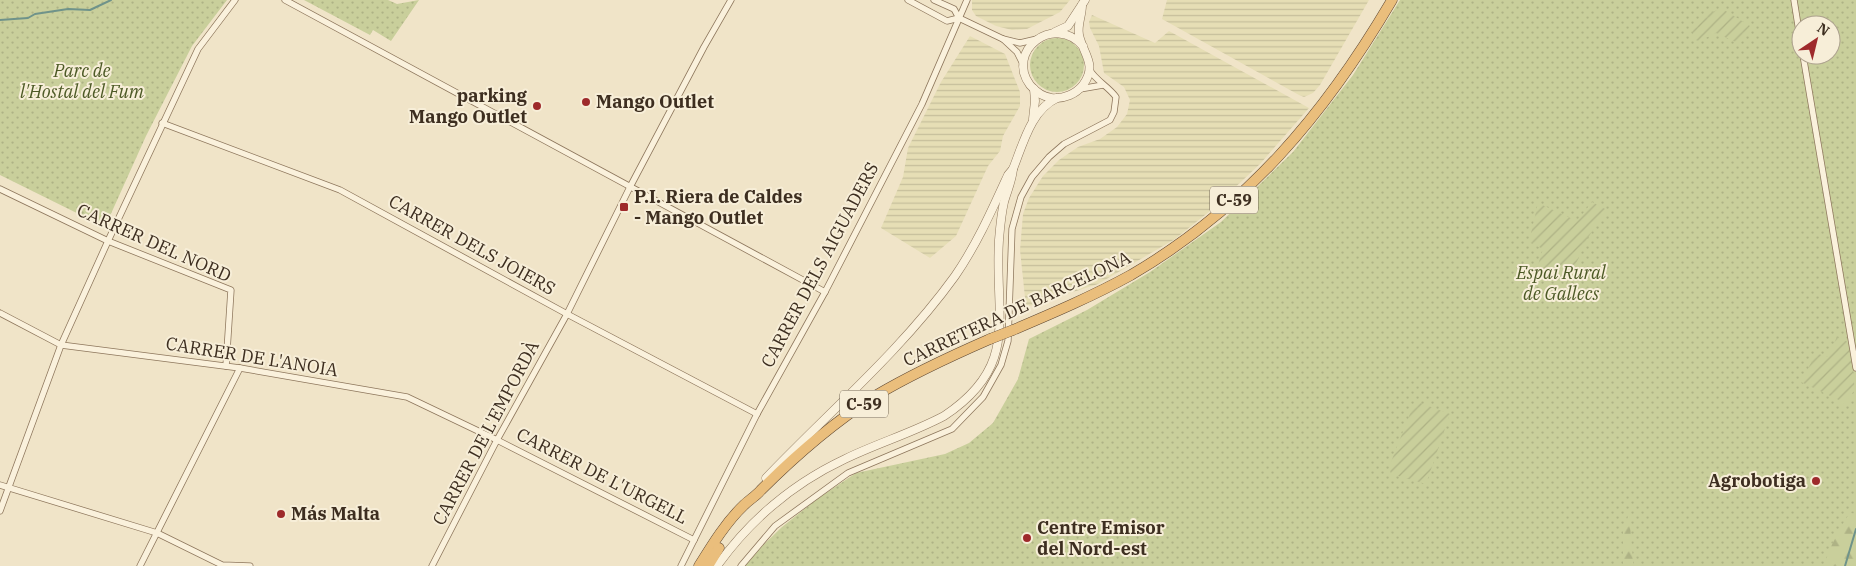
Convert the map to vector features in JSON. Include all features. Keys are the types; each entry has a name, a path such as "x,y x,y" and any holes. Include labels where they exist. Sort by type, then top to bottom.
{"highway":[{"name":"CARRETERA DE BARCELONA","path":"699,566 744,505 819,437 868,402 933,364 1085,298 1131,274 1174,247 1221,212 1278,159 1304,130 1346,74 1392,0"},
{"name":"CARRETERA DE BARCELONA","path":"708,566 756,496"}],"street":[{"path":"0,511 61,345 108,241 198,49 235,0"},
{"path":"285,0 825,292"},
{"name":"CARRER DE L'EMPORDÀ","path":"432,566 497,440 568,314 630,187 731,0"},
{"path":"908,0 947,21 959,18"},
{"path":"934,0 954,10 959,18 1003,39 1020,43 1068,26 1084,3"},
{"name":"CARRER DELS AIGUADERS","path":"694,540 757,414 825,292 922,104 967,0"},
{"path":"1794,0 1796,15"},
{"path":"1080,89 1089,69 1089,61 1078,28 1084,3"},
{"path":"1055,32 1070,35 1083,46"},
{"path":"1024,69 1026,52 1037,38"},
{"path":"1003,39 1020,55 1029,83 1044,96 1057,98 1068,96 1080,89 1103,85"},
{"path":"1805,65 1856,368"},
{"path":"741,566 775,526 848,473 952,429 982,397 1001,365 1008,341 1012,229 1021,197 1032,177 1049,157 1064,144 1110,120 1114,112 1116,97 1111,90 1094,77 1089,69"},
{"path":"1033,121 1034,89"},
{"path":"717,566 751,526 801,484 844,459 944,416 958,407 976,389 989,369 999,343 1001,313 999,238 1001,218 1013,169 1033,121 1044,106 1057,98"},
{"name":"CARRER DELS JOIERS","path":"162,124 340,190 757,414"},
{"path":"744,505 749,496 926,314 956,274 980,235 1008,175 1013,169"},
{"name":"CARRER DEL NORD","path":"0,189 108,241 231,290 226,366"},
{"name":"CARRER DE L'ANOIA","path":"0,313 61,345 240,368 407,397 497,440"},
{"path":"140,566 240,368"},
{"name":"CARRER DE L'URGELL","path":"497,440 694,540 681,566"},
{"path":"0,485 157,533 222,565 250,566"}],"shaded area":[{"path":"972,0 1070,0 1060,12 1027,29 1012,30 996,26 976,16 972,10"},
{"path":"1167,0 1369,0 1320,85 1313,93 1304,97 1162,19"},
{"path":"1092,15 1155,43 1169,31 1309,108 1260,164 1210,211 1175,239 1098,284 1026,307 1020,250 1023,214 1029,198 1043,176 1059,160 1078,147 1100,139 1117,127 1127,114 1130,100 1124,87 1104,73 1099,46 1090,28 1089,22"},
{"path":"970,36 1005,54 1020,92 1020,106 1003,136 1000,151 988,166 956,236 930,258 881,228 903,177 908,148 941,82"}],"green space":[{"name":"Parc de l'Hostal del Fum","path":"0,0 227,0 192,46 146,136 105,227 0,175"},
{"path":"304,0 388,0 397,4 419,0 391,41 373,30 370,35"},
{"name":"Espai Rural de Gallecs","path":"1400,0 1856,0 1856,566 745,566 754,554 782,527 817,499 856,473 945,454 969,443 993,423 1018,379 1029,339 1087,310 1150,272 1221,222 1293,152 1353,75"},
{"path":"1721,8 1750,26 1740,44 1716,33 1699,41 1692,39 1694,21"},
{"path":"1052,38 1062,38 1072,42 1080,50 1084,65 1080,80 1072,88 1062,92 1052,92 1042,88 1034,80 1030,70 1030,60 1034,50 1042,42"},
{"path":"1592,202 1607,210 1587,239 1567,284 1537,268 1543,249 1529,242 1538,203 1577,221"},
{"path":"1837,337 1848,342 1855,389 1848,400 1841,406 1841,401 1801,382 1816,353 1827,357"},
{"path":"1415,401 1450,414 1426,484 1391,474 1389,467"},
{"path":"1850,513 1856,514 1856,566 1824,566 1835,538"},
{"path":"1629,514 1633,566 1623,566 1623,530"}],"waterway":[{"path":"0,20 28,18 35,14 68,9 90,10 111,0"},
{"path":"1845,566 1856,529"}],"place":[{"name":"Mango Outlet","path":"586,102"},
{"name":"parking Mango Outlet","path":"537,106"},
{"name":"P.I. Riera de Caldes - Mango Outlet","path":"624,207"},
{"name":"Agrobotiga","path":"1816,481"},
{"name":"Más Malta","path":"281,514"},
{"name":"Centre Emisor del Nord-est","path":"1027,538"}]}
